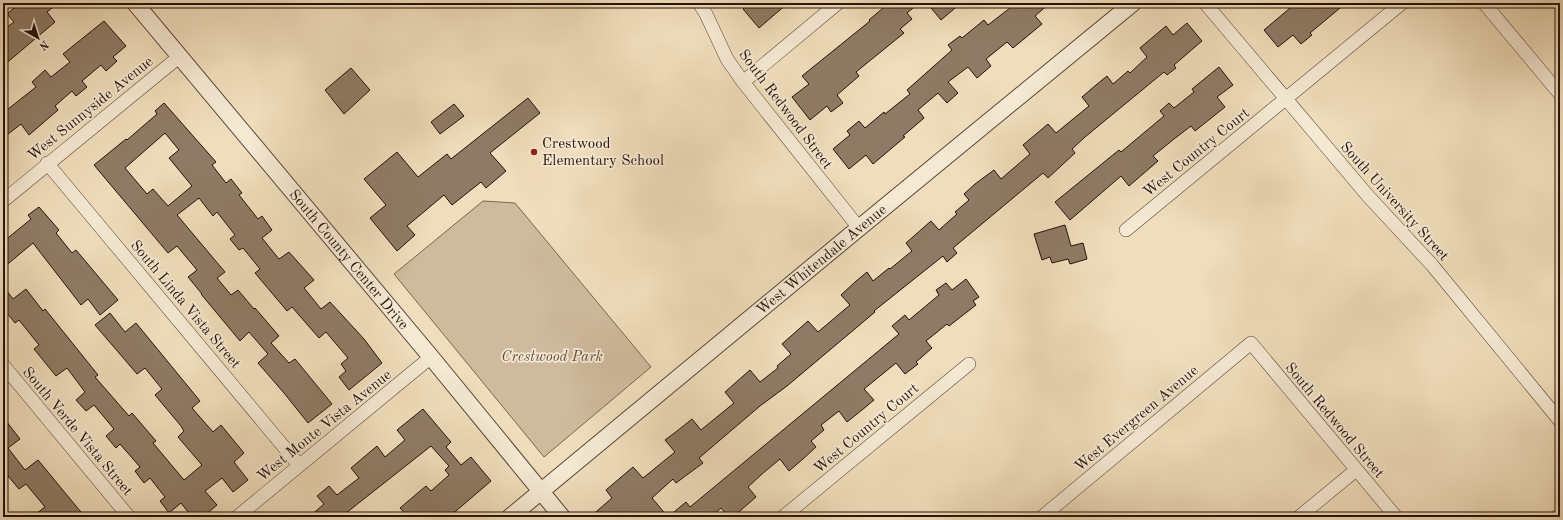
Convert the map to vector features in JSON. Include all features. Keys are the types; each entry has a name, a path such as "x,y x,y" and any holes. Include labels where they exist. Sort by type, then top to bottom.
{"street":[{"name":"South County Center Drive","path":"135,3 431,357 562,517"},
{"name":"South Redwood Street","path":"699,3 706,14 727,60 859,228"},
{"path":"743,82 838,3"},
{"name":"West Whitendale Avenue","path":"510,517 1133,3"},
{"name":"South University Street","path":"1205,3 1368,196 1432,266 1560,421"},
{"name":"West Country Court","path":"1126,230 1286,100 1402,3"},
{"path":"1484,3 1560,94"},
{"name":"West Sunnyside Avenue","path":"3,201 47,163 180,56"},
{"name":"South Linda Vista Street","path":"47,163 299,465"},
{"name":"South Redwood Street","path":"1251,343 1396,517"},
{"name":"West Evergreen Avenue","path":"1042,517 1251,343"},
{"name":"West Monte Vista Avenue","path":"237,517 431,357"},
{"name":"West Country Court","path":"783,517 969,364"},
{"name":"South Verde Vista Street","path":"3,365 129,517"},
{"path":"1299,517 1356,470"},
{"path":"1556,517 1560,514"}],"green space":[{"name":"Crestwood Park","path":"483,201 515,203 651,367 544,457 394,274"}],"building":[{"path":"20,3 58,3 47,12 55,22 3,66 3,30 14,22 7,14"},
{"path":"750,3 788,3 759,28 743,9"},
{"path":"889,3 919,3 907,13 912,19 900,29 904,33 856,72 859,76 837,95 843,103 831,112 827,106 810,120 792,97 809,84 802,76 870,21 869,20"},
{"path":"927,3 961,3 941,20"},
{"path":"1006,3 1050,3 1035,16 1042,24 1013,48 1007,42 986,59 991,66 977,78 968,67 948,82 958,93 947,103 938,93 918,110 924,118 903,136 905,137 873,164 866,155 849,169 833,149 850,135 847,131 859,121 865,128 884,112 885,114 910,94 907,90 952,50 948,45 960,36 962,38 984,20 988,25 1010,8"},
{"path":"1296,3 1346,3 1310,33 1312,35 1301,44 1293,35 1278,47 1264,30"},
{"path":"104,21 126,46 113,57 117,61 106,71 101,65 82,81 87,87 76,96 72,91 55,106 58,110 29,135 21,124 3,138 3,113 36,87 32,82 45,70 51,77 70,62 63,54"},
{"path":"1187,23 1202,41 1174,65 1176,68 1167,75 1164,72 1085,137 1072,149 1075,153 1048,178 1043,173 953,248 957,253 947,262 943,256 874,311 875,312 787,386 760,406 699,458 703,463 676,483 673,479 652,498 668,517 590,517 612,498 606,490 633,467 643,478 675,452 665,440 692,419 701,430 734,403 725,392 750,370 760,382 778,368 777,366 791,354 782,344 808,321 818,332 850,305 841,295 867,272 873,281 889,268 890,269 912,251 906,243 931,221 939,230 957,214 955,212 969,200 964,194 975,184 994,170 1001,179 1030,154 1023,145 1048,124 1056,133 1089,106 1082,97 1096,85 1107,76 1113,84 1128,71 1130,73 1147,57 1140,48 1166,26 1173,35"},
{"path":"1219,67 1233,85 1217,97 1225,107 1195,131 1191,126 1153,156 1158,161 1129,186 1121,176 1070,220 1055,202 1119,150 1121,152 1164,116 1160,111 1169,103 1174,108 1194,92 1192,89"},
{"path":"351,68 370,90 344,114 325,90"},
{"path":"528,98 540,113 490,153 506,171 486,188 481,182 452,205 444,195 407,226 415,235 397,251 370,218 386,205 364,179 397,152 418,177 447,154 451,159"},
{"path":"164,103 216,162 212,165 226,183 231,179 242,193 239,195 258,219 262,216 272,230 262,238 279,259 289,252 314,280 304,288 321,309 330,302 364,339 382,363 349,390 339,377 346,371 341,364 348,358 326,332 319,338 292,307 287,311 255,273 260,269 243,248 239,250 230,239 235,235 217,212 213,216 199,198 177,215 225,272 217,278 231,295 238,290 254,309 255,308 279,336 271,343 289,363 295,359 332,404 308,423 258,363 268,354 249,332 240,341 188,277 197,270 177,246 168,253 94,165 126,139 127,140 157,114 155,111","holes":["165,133 179,150 169,158 192,186 168,206 153,189 147,194 125,168"]},
{"path":"454,104 464,116 440,134 431,122"},
{"path":"39,207 59,230 56,233 72,253 76,250 118,300 100,315 88,299 81,305 33,243 3,268 3,242 31,219 28,215"},
{"path":"1065,225 1071,246 1083,243 1087,259 1070,264 1068,259 1052,263 1050,257 1042,260 1034,234"},
{"path":"966,279 979,297 973,301 976,305 949,326 947,324 926,341 932,348 916,362 918,364 905,374 896,363 864,389 874,400 847,422 839,411 821,425 824,430 811,441 816,447 789,471 780,459 762,474 748,487 756,497 733,517 729,517 721,508 711,517 668,517 686,502 690,507 899,334 892,326 905,315 909,320 939,295 936,290 946,283 952,290"},
{"path":"3,286 13,299 26,289 43,311 45,309 98,375 95,377 129,416 132,413 156,441 153,443 184,480 202,465 178,437 184,431 155,395 162,389 145,368 137,374 95,325 110,313 125,332 136,323 200,401 192,408 213,432 221,425 244,453 234,462 248,480 233,492 222,478 205,491 217,505 203,517 192,517 181,503 169,513 160,501 165,497 150,478 144,483 135,471 140,467 120,444 116,448 106,436 114,429 94,405 86,411 76,400 85,392 67,368 56,376 34,349 39,345 19,320 15,323 3,308"},
{"path":"423,409 451,442 446,447 461,465 471,457 491,481 449,517 408,517 400,508 426,486 431,491 449,475 445,470 449,466 431,446 341,517 309,517 324,504 317,496 329,486 337,495 359,478 351,468 377,446 385,457 405,440 397,430"},
{"path":"3,417 20,439 8,448 25,470 38,460 85,517 32,517 45,507 26,484 19,489 3,470"}],"place":[{"name":"Crestwood Elementary School","path":"534,152"}]}
